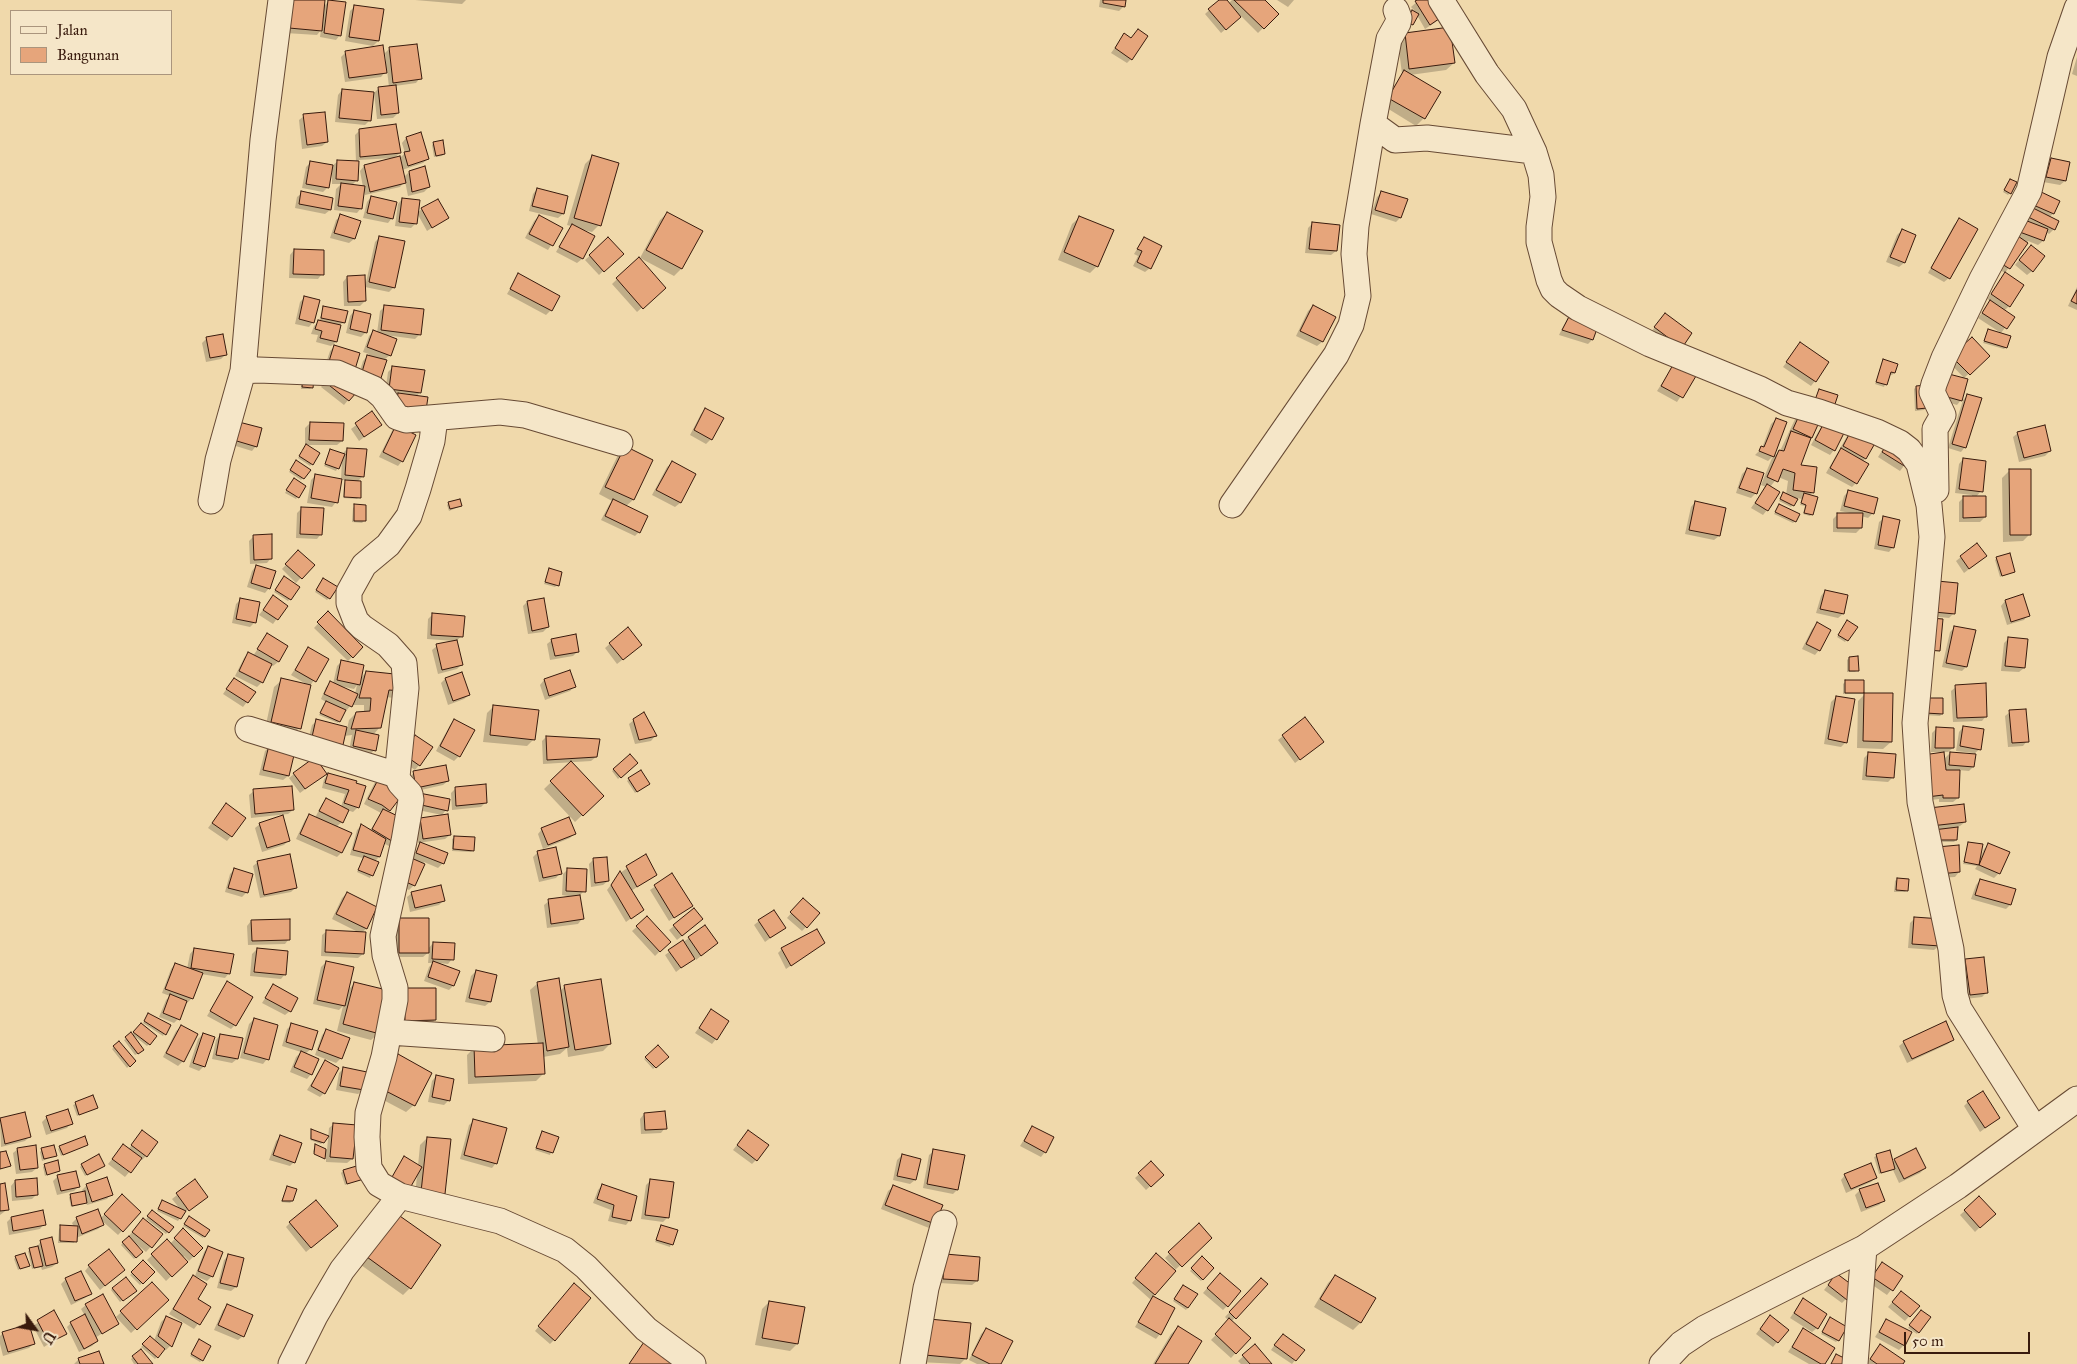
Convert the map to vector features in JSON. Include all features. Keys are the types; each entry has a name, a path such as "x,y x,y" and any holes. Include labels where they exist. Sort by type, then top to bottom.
{"street":[{"path":"210,501 218,460 243,371 262,150 280,0"},
{"path":"1441,0 1487,74 1514,109 1534,151 1541,175 1543,196 1539,242 1553,289 1578,308 1650,344 1760,389 1787,403 1865,426 1900,443 1914,456 1919,464 1929,506 1932,537 1915,723 1920,802 1951,949 1954,995 1959,1010 2035,1129"},
{"path":"1929,572 1936,547 1935,429 1943,415 1932,392 1934,384 1944,358 1982,279 2029,190 2060,57 2077,8"},
{"path":"1232,505 1336,356 1351,325 1358,296 1354,254 1356,226 1389,39 1399,18 1396,10"},
{"path":"1373,124 1395,140 1427,138 1534,151"},
{"path":"243,371 332,372 374,389 383,397 396,417 401,420 492,412 519,414 620,442"},
{"path":"435,418 432,441 409,516 388,545 364,565 349,592 349,603 356,620 362,628 388,645 404,663 406,688 397,776 398,781 410,794 411,800 404,841 382,936 385,955 395,988 395,1000 384,1056 368,1113 367,1154 369,1168 379,1184 400,1196 500,1221 565,1250 586,1267 646,1329 693,1364"},
{"path":"248,729 397,776"},
{"path":"389,1032 492,1039"},
{"path":"1662,1364 1681,1344 1705,1328 1864,1248 1958,1186 2077,1099"},
{"path":"291,1364 315,1316 342,1270 400,1196"},
{"path":"913,1364 926,1288 944,1224"},
{"path":"1855,1364 1864,1248"}],"building":[{"path":"291,0 325,0 322,31 289,28"},
{"path":"328,0 346,2 341,36 324,33"},
{"path":"1103,0 1126,0 1125,7 1103,3"},
{"path":"1219,0 1227,0 1241,17 1226,30 1208,9"},
{"path":"1234,0 1265,0 1279,14 1264,29"},
{"path":"1437,0 1446,14 1430,25 1415,1"},
{"path":"354,5 384,9 379,41 349,37"},
{"path":"1412,10 1419,14 1413,25 1406,22"},
{"path":"1450,27 1455,63 1409,69 1405,33"},
{"path":"1138,29 1148,36 1132,60 1115,48 1124,33 1131,38"},
{"path":"417,44 422,79 393,83 389,47"},
{"path":"383,45 387,73 349,78 345,51"},
{"path":"1404,70 1441,92 1425,119 1388,98"},
{"path":"396,85 399,113 381,115 378,87"},
{"path":"342,89 374,92 371,121 339,118"},
{"path":"325,112 328,142 307,145 303,114"},
{"path":"396,124 401,153 360,157 359,129"},
{"path":"421,132 429,159 408,166 404,152 410,151 406,137"},
{"path":"443,140 445,154 436,156 433,142"},
{"path":"592,155 619,163 601,226 574,218"},
{"path":"400,156 406,183 370,192 364,165"},
{"path":"2051,158 2070,162 2066,181 2046,177"},
{"path":"337,160 359,161 358,181 336,179"},
{"path":"310,161 333,165 329,188 306,184"},
{"path":"425,166 430,187 412,192 409,171"},
{"path":"2010,179 2017,182 2011,194 2004,190"},
{"path":"341,183 365,186 362,209 338,206"},
{"path":"537,188 568,196 564,214 532,206"},
{"path":"2037,190 2060,201 2054,214 2031,204"},
{"path":"301,191 333,198 331,210 299,204"},
{"path":"1381,191 1408,199 1401,218 1375,210"},
{"path":"371,196 397,202 393,219 367,213"},
{"path":"402,198 420,200 417,224 399,222"},
{"path":"438,199 449,218 432,228 421,208"},
{"path":"2029,206 2059,221 2055,230 2024,215"},
{"path":"667,212 703,231 682,269 646,250"},
{"path":"340,214 361,221 355,239 334,233"},
{"path":"539,215 563,228 553,246 529,234"},
{"path":"1079,216 1114,230 1098,267 1064,252"},
{"path":"1959,218 1978,229 1950,279 1931,268"},
{"path":"2022,219 2048,229 2044,241 2017,231"},
{"path":"1312,222 1340,225 1337,251 1309,249"},
{"path":"572,224 595,236 583,259 559,247"},
{"path":"1902,229 1916,235 1905,263 1890,257"},
{"path":"2015,234 2028,243 2010,269 1997,261"},
{"path":"379,236 405,241 395,288 369,282"},
{"path":"608,237 624,254 604,272 589,255"},
{"path":"1144,237 1162,246 1151,269 1137,262 1142,251 1137,249"},
{"path":"2031,245 2045,256 2033,272 2019,260"},
{"path":"294,249 324,250 324,275 293,274"},
{"path":"639,257 666,288 643,309 616,278"},
{"path":"2005,272 2024,285 2010,307 1991,294"},
{"path":"518,273 560,296 552,311 510,289"},
{"path":"365,275 366,301 348,302 347,276"},
{"path":"2077,290 2077,304 2071,301"},
{"path":"304,296 320,300 314,323 299,319"},
{"path":"1990,300 2015,317 2007,329 1982,313"},
{"path":"384,305 424,309 421,335 381,330"},
{"path":"1313,305 1336,317 1323,342 1300,331"},
{"path":"323,306 348,311 345,323 321,318"},
{"path":"354,310 371,314 367,333 350,329"},
{"path":"1572,311 1598,326 1593,340 1562,330"},
{"path":"1665,313 1692,333 1682,348 1654,327"},
{"path":"318,320 341,325 337,342 320,338 322,331 315,329"},
{"path":"1988,329 2011,336 2007,348 1984,341"},
{"path":"373,330 397,339 391,356 367,347"},
{"path":"223,334 227,355 210,358 206,337"},
{"path":"1972,337 1990,356 1970,375 1951,356"},
{"path":"1800,342 1829,362 1816,382 1786,362"},
{"path":"334,345 360,353 353,376 327,368"},
{"path":"367,355 387,360 379,384 360,379"},
{"path":"1883,359 1898,364 1895,373 1891,372 1887,385 1876,382"},
{"path":"1674,363 1696,376 1683,398 1661,386"},
{"path":"392,366 425,370 421,393 389,389"},
{"path":"1945,373 1968,379 1962,401 1940,395"},
{"path":"303,378 314,378 313,388 302,387"},
{"path":"325,382 356,393 349,401"},
{"path":"1926,385 1927,408 1917,409 1916,386"},
{"path":"1819,389 1838,395 1834,407 1815,400"},
{"path":"398,393 428,397 425,417 395,413"},
{"path":"1967,394 1982,398 1966,448 1952,444"},
{"path":"705,408 724,418 712,440 694,430"},
{"path":"1802,409 1821,418 1812,438 1793,429"},
{"path":"372,411 382,425 364,437 355,423"},
{"path":"1776,418 1787,422 1774,457 1759,451 1761,446 1764,447"},
{"path":"1826,419 1846,429 1835,451 1815,440"},
{"path":"235,421 262,428 257,447 230,439"},
{"path":"310,422 344,423 343,441 309,440"},
{"path":"396,425 416,435 403,462 383,452"},
{"path":"1854,425 1878,438 1866,459 1843,446"},
{"path":"2045,425 2051,451 2024,458 2017,432"},
{"path":"1791,431 1811,438 1801,465 1817,467 1814,493 1793,490 1795,473 1783,469 1778,482 1767,477 1779,450 1784,451"},
{"path":"1890,440 1913,455 1906,467 1882,452"},
{"path":"306,444 320,453 313,465 299,456"},
{"path":"625,446 653,460 634,500 605,487"},
{"path":"347,448 367,449 364,477 345,475"},
{"path":"1841,448 1869,464 1857,484 1830,468"},
{"path":"330,449 345,454 339,469 325,464"},
{"path":"1963,458 1986,461 1983,492 1959,489"},
{"path":"296,460 311,470 304,479 290,470"},
{"path":"672,461 696,474 681,503 656,490"},
{"path":"1747,468 1764,473 1757,494 1739,488"},
{"path":"2009,469 2031,469 2031,535 2010,535"},
{"path":"315,474 342,479 338,503 311,498"},
{"path":"294,478 306,486 299,498 286,490"},
{"path":"345,480 361,481 361,498 344,497"},
{"path":"1767,484 1780,492 1768,511 1755,503"},
{"path":"1848,490 1878,498 1874,514 1844,506"},
{"path":"1783,492 1798,499 1794,506 1780,499"},
{"path":"1804,493 1818,497 1813,515 1804,513 1806,505 1801,503"},
{"path":"1963,496 1986,496 1986,517 1963,518"},
{"path":"460,499 462,506 450,509 448,502"},
{"path":"613,499 648,516 640,533 605,516"},
{"path":"1695,501 1726,508 1720,536 1689,530"},
{"path":"354,504 366,505 366,521 354,521"},
{"path":"1779,504 1800,514 1796,522 1775,512"},
{"path":"301,507 324,508 322,535 300,534"},
{"path":"1837,513 1863,513 1862,528 1837,528"},
{"path":"1883,516 1900,520 1894,548 1878,545"},
{"path":"272,534 272,559 254,560 253,535"},
{"path":"1977,543 1987,556 1969,569 1960,556"},
{"path":"298,550 315,565 302,579 285,564"},
{"path":"2010,553 2015,572 2002,576 1996,557"},
{"path":"256,565 276,571 270,589 251,583"},
{"path":"549,568 562,572 559,586 545,582"},
{"path":"284,576 300,587 291,600 275,590"},
{"path":"323,578 338,587 330,599 316,590"},
{"path":"1937,581 1958,583 1955,614 1934,612"},
{"path":"1825,590 1848,595 1844,614 1820,609"},
{"path":"2023,594 2030,616 2011,622 2005,600"},
{"path":"273,595 288,606 278,620 263,610"},
{"path":"240,598 260,602 256,623 236,619"},
{"path":"544,598 549,627 532,631 527,601"},
{"path":"328,611 363,647 353,658 317,622"},
{"path":"432,613 465,616 463,637 431,635"},
{"path":"1930,618 1943,619 1940,651 1927,650"},
{"path":"1847,620 1858,627 1848,641 1838,635"},
{"path":"1817,622 1831,630 1820,651 1806,644"},
{"path":"1954,626 1976,630 1967,667 1946,663"},
{"path":"628,627 642,645 623,660 609,643"},
{"path":"267,633 288,646 279,662 257,649"},
{"path":"576,634 579,652 555,656 551,639"},
{"path":"2008,637 2028,639 2025,668 2005,666"},
{"path":"457,640 463,665 442,670 436,644"},
{"path":"308,647 329,659 316,682 295,670"},
{"path":"248,652 272,664 263,683 239,671"},
{"path":"1858,656 1859,671 1849,671 1849,657"},
{"path":"341,660 364,665 360,685 337,680"},
{"path":"570,670 576,687 549,696 544,679"},
{"path":"366,671 404,675 402,691 389,690 381,728 351,729 356,712 370,711 371,698 359,698"},
{"path":"462,672 470,695 453,701 445,678"},
{"path":"234,678 256,692 248,703 226,689"},
{"path":"281,678 311,685 301,729 271,722"},
{"path":"1845,680 1864,680 1864,693 1845,693"},
{"path":"330,681 358,694 352,707 324,694"},
{"path":"1986,683 1987,717 1957,718 1955,685"},
{"path":"1864,693 1893,693 1892,742 1863,741"},
{"path":"1836,696 1855,699 1847,743 1828,739"},
{"path":"1926,698 1943,698 1943,714 1925,713"},
{"path":"326,701 346,710 340,722 320,713"},
{"path":"493,705 539,710 535,740 490,735"},
{"path":"2026,709 2029,742 2012,743 2009,710"},
{"path":"644,712 657,736 639,740 633,719"},
{"path":"1305,717 1324,742 1300,760 1282,735"},
{"path":"316,719 347,727 343,745 312,737"},
{"path":"454,719 475,730 460,757 440,746"},
{"path":"1963,726 1984,729 1981,750 1960,746"},
{"path":"1936,727 1954,728 1954,748 1935,748"},
{"path":"356,730 379,735 376,751 353,746"},
{"path":"415,735 433,747 420,766 403,754"},
{"path":"546,736 600,739 597,757 547,760"},
{"path":"269,745 295,751 289,776 263,770"},
{"path":"1868,752 1896,754 1894,778 1866,776"},
{"path":"1944,752 1946,770 1960,770 1959,798 1943,798 1943,795 1927,797 1923,755"},
{"path":"1950,752 1976,754 1974,767 1949,765"},
{"path":"630,754 638,763 621,778 613,769"},
{"path":"315,757 327,774 305,789 293,773"},
{"path":"571,761 604,796 583,816 550,781"},
{"path":"446,765 449,781 416,788 413,771"},
{"path":"641,770 650,784 637,792 628,778"},
{"path":"328,773 357,781 356,783 366,786 359,808 344,803 349,790 325,783"},
{"path":"381,774 394,781 400,798 390,811 368,799"},
{"path":"486,784 487,803 456,806 455,787"},
{"path":"292,786 294,810 255,814 253,789"},
{"path":"419,793 450,799 448,811 417,804"},
{"path":"326,798 349,810 343,823 319,811"},
{"path":"226,803 246,818 232,837 212,823"},
{"path":"1964,804 1966,822 1931,826 1929,808"},
{"path":"383,809 406,820 395,843 372,829"},
{"path":"309,814 352,833 342,853 300,834"},
{"path":"448,814 451,835 423,839 420,818"},
{"path":"283,815 290,841 267,848 259,823"},
{"path":"569,817 576,834 548,845 541,828"},
{"path":"361,824 386,839 380,857 353,850"},
{"path":"1958,827 1957,840 1937,840 1933,830"},
{"path":"454,836 475,837 474,851 453,849"},
{"path":"420,842 448,853 444,864 416,853"},
{"path":"1968,842 1983,844 1979,865 1964,862"},
{"path":"1988,843 2010,852 2000,874 1979,865"},
{"path":"1959,845 1960,872 1939,874 1937,847"},
{"path":"556,847 562,874 543,878 537,851"},
{"path":"290,854 297,888 264,895 257,861"},
{"path":"646,854 657,875 637,887 626,866"},
{"path":"364,856 379,862 373,876 358,870"},
{"path":"409,857 425,864 415,886 399,879"},
{"path":"607,857 609,881 595,883 593,858"},
{"path":"234,868 253,874 248,893 228,888"},
{"path":"567,868 587,869 586,892 566,891"},
{"path":"620,871 644,910 631,919 611,885"},
{"path":"672,873 693,906 674,918 654,885"},
{"path":"1897,878 1909,879 1908,891 1896,890"},
{"path":"1980,879 2016,889 2011,905 1975,895"},
{"path":"441,885 445,901 415,908 411,892"},
{"path":"347,892 377,907 367,929 336,914"},
{"path":"580,895 584,919 551,924 548,899"},
{"path":"803,898 820,913 807,928 790,912"},
{"path":"694,908 703,919 682,936 673,925"},
{"path":"774,910 786,928 770,938 758,920"},
{"path":"647,916 671,942 660,952 636,926"},
{"path":"1914,917 1942,919 1940,946 1912,944"},
{"path":"399,918 429,918 429,953 399,953"},
{"path":"290,919 290,940 252,941 251,920"},
{"path":"705,925 718,943 701,956 688,937"},
{"path":"817,929 825,943 791,966 781,948"},
{"path":"326,930 366,932 364,954 325,952"},
{"path":"683,940 695,959 681,968 668,950"},
{"path":"433,942 455,943 454,960 432,959"},
{"path":"194,948 234,954 230,974 191,968"},
{"path":"257,948 288,951 286,975 254,972"},
{"path":"1984,957 1988,993 1970,995 1965,959"},
{"path":"326,961 354,967 345,1006 317,1000"},
{"path":"433,961 460,971 454,986 428,977"},
{"path":"175,963 203,973 193,999 165,989"},
{"path":"476,970 497,975 491,1002 469,998"},
{"path":"559,978 569,1047 547,1051 537,982"},
{"path":"601,979 611,1044 575,1050 564,985"},
{"path":"227,981 253,997 236,1026 210,1011"},
{"path":"354,982 391,991 380,1034 343,1024"},
{"path":"273,984 298,998 291,1012 265,998"},
{"path":"404,988 436,988 436,1020 405,1021"},
{"path":"170,994 187,1001 180,1020 163,1013"},
{"path":"711,1009 729,1021 717,1040 699,1028"},
{"path":"148,1013 171,1025 166,1035 144,1021"},
{"path":"254,1018 278,1025 269,1060 244,1053"},
{"path":"1946,1021 1954,1040 1912,1059 1903,1041"},
{"path":"141,1023 157,1036 150,1045 133,1032"},
{"path":"291,1023 318,1031 312,1050 286,1042"},
{"path":"181,1025 198,1034 184,1062 166,1053"},
{"path":"326,1029 350,1038 342,1059 318,1050"},
{"path":"131,1032 144,1050 138,1054 125,1037"},
{"path":"203,1033 215,1037 205,1067 193,1063"},
{"path":"220,1034 243,1038 238,1059 216,1055"},
{"path":"119,1041 136,1061 130,1067 113,1046"},
{"path":"543,1043 545,1074 475,1077 474,1046"},
{"path":"658,1045 669,1057 656,1068 645,1057"},
{"path":"301,1051 319,1059 312,1075 294,1067"},
{"path":"398,1054 432,1073 415,1106 380,1088"},
{"path":"325,1060 339,1068 325,1094 311,1086"},
{"path":"343,1067 367,1072 364,1090 340,1086"},
{"path":"436,1075 454,1079 450,1101 432,1097"},
{"path":"1983,1091 2000,1118 1985,1128 1967,1101"},
{"path":"93,1095 98,1108 79,1115 75,1102"},
{"path":"68,1109 73,1124 51,1131 46,1116"},
{"path":"665,1111 667,1129 645,1130 644,1113"},
{"path":"25,1112 31,1137 5,1144 0,1118"},
{"path":"473,1119 507,1128 497,1164 464,1155"},
{"path":"333,1123 357,1125 353,1159 330,1157"},
{"path":"1032,1126 1054,1137 1046,1153 1024,1141"},
{"path":"311,1129 329,1136 324,1143 311,1139"},
{"path":"142,1130 158,1142 147,1157 131,1145"},
{"path":"748,1130 769,1145 757,1161 737,1145"},
{"path":"542,1131 559,1137 553,1153 536,1148"},
{"path":"280,1135 302,1143 295,1163 273,1155"},
{"path":"85,1136 88,1145 63,1155 59,1146"},
{"path":"427,1137 451,1139 445,1194 421,1192"},
{"path":"123,1144 142,1158 131,1173 112,1159"},
{"path":"315,1144 326,1149 325,1159 314,1154"},
{"path":"36,1145 38,1168 20,1170 17,1148"},
{"path":"54,1145 57,1156 44,1159 41,1148"},
{"path":"1916,1148 1926,1168 1904,1179 1894,1159"},
{"path":"933,1149 965,1155 958,1190 927,1184"},
{"path":"1890,1150 1895,1169 1881,1173 1876,1154"},
{"path":"6,1151 11,1166 0,1169 0,1152"},
{"path":"99,1154 105,1166 87,1175 81,1164"},
{"path":"902,1154 921,1159 916,1180 897,1176"},
{"path":"404,1156 422,1167 410,1188 392,1177"},
{"path":"58,1160 60,1171 47,1175 44,1164"},
{"path":"1151,1161 1164,1175 1151,1187 1138,1173"},
{"path":"1871,1163 1877,1178 1851,1189 1844,1174"},
{"path":"360,1165 364,1179 347,1184 343,1170"},
{"path":"76,1171 80,1187 61,1191 57,1175"},
{"path":"107,1177 113,1195 92,1202 86,1184"},
{"path":"37,1178 38,1195 16,1197 15,1180"},
{"path":"195,1179 208,1197 189,1211 176,1193"},
{"path":"650,1179 674,1182 669,1218 645,1215"},
{"path":"5,1183 9,1210 0,1211 0,1184"},
{"path":"1878,1183 1885,1201 1866,1208 1859,1189"},
{"path":"602,1184 637,1196 631,1221 612,1217 614,1205 597,1199"},
{"path":"893,1185 943,1205 935,1224 885,1205"},
{"path":"287,1186 297,1189 293,1201 282,1201"},
{"path":"85,1191 87,1203 72,1206 70,1194"},
{"path":"122,1194 141,1212 123,1232 104,1214"},
{"path":"1979,1196 1996,1214 1980,1228 1964,1210"},
{"path":"162,1200 186,1211 181,1219 158,1209"},
{"path":"316,1200 338,1226 311,1248 289,1222"},
{"path":"98,1209 104,1225 82,1234 76,1217"},
{"path":"43,1210 46,1225 13,1231 11,1217"},
{"path":"152,1210 174,1227 169,1233 147,1216"},
{"path":"397,1214 441,1245 411,1289 367,1257"},
{"path":"189,1216 210,1230 205,1237 184,1224"},
{"path":"143,1218 163,1234 152,1248 132,1232"},
{"path":"1199,1223 1212,1238 1182,1267 1168,1252"},
{"path":"60,1225 78,1226 77,1242 60,1241"},
{"path":"661,1225 678,1230 673,1245 656,1240"},
{"path":"183,1228 203,1248 194,1257 174,1238"},
{"path":"129,1236 143,1252 136,1258 122,1242"},
{"path":"52,1237 58,1263 46,1266 40,1240"},
{"path":"167,1239 188,1262 172,1277 151,1254"},
{"path":"38,1246 43,1266 34,1268 29,1248"},
{"path":"208,1246 223,1252 213,1277 198,1271"},
{"path":"109,1249 125,1270 105,1286 88,1265"},
{"path":"25,1253 30,1266 20,1269 15,1256"},
{"path":"1156,1253 1176,1271 1155,1295 1135,1278"},
{"path":"228,1254 244,1258 237,1287 220,1283"},
{"path":"945,1254 980,1257 978,1281 943,1279"},
{"path":"1202,1256 1214,1268 1203,1280 1191,1268"},
{"path":"143,1260 155,1272 143,1284 131,1272"},
{"path":"1882,1262 1903,1276 1893,1291 1872,1277"},
{"path":"81,1271 92,1294 75,1301 65,1278"},
{"path":"1220,1273 1241,1291 1228,1307 1207,1288"},
{"path":"1836,1273 1856,1288 1847,1300 1828,1285"},
{"path":"193,1275 207,1284 198,1299 211,1307 200,1325 173,1309"},
{"path":"1335,1275 1376,1298 1361,1323 1320,1299"},
{"path":"126,1277 137,1291 123,1301 112,1288"},
{"path":"1261,1278 1268,1284 1236,1319 1229,1312"},
{"path":"152,1282 169,1300 137,1330 120,1311"},
{"path":"574,1283 591,1298 555,1341 538,1326"},
{"path":"1183,1285 1198,1294 1188,1308 1174,1299"},
{"path":"1901,1291 1920,1306 1910,1317 1892,1302"},
{"path":"103,1294 119,1324 102,1334 85,1304"},
{"path":"1153,1296 1175,1308 1161,1335 1138,1322"},
{"path":"1803,1298 1827,1314 1818,1329 1794,1313"},
{"path":"769,1301 805,1307 798,1344 762,1338"},
{"path":"227,1304 253,1315 244,1337 218,1325"},
{"path":"54,1310 67,1334 49,1343 37,1320"},
{"path":"1921,1310 1931,1317 1919,1333 1909,1325"},
{"path":"85,1314 98,1341 84,1349 70,1322"},
{"path":"1770,1315 1789,1330 1778,1343 1760,1329"},
{"path":"166,1316 182,1323 172,1347 158,1336"},
{"path":"1830,1317 1847,1327 1839,1341 1822,1332"},
{"path":"1229,1318 1251,1338 1236,1354 1215,1334"},
{"path":"929,1319 971,1323 967,1359 925,1355"},
{"path":"1886,1319 1912,1332 1905,1346 1879,1332"},
{"path":"29,1324 35,1344 8,1352 2,1332"},
{"path":"1178,1326 1202,1341 1188,1364 1155,1364"},
{"path":"986,1328 1013,1341 1001,1364 990,1364 972,1355"},
{"path":"1803,1328 1835,1348 1825,1364 1821,1364 1792,1347"},
{"path":"1283,1334 1305,1350 1296,1361 1274,1345"},
{"path":"150,1336 165,1349 158,1358 142,1344"},
{"path":"199,1339 211,1346 203,1361 191,1354"},
{"path":"644,1342 674,1364 629,1364"},
{"path":"1255,1344 1272,1364 1250,1364 1242,1355"},
{"path":"1880,1344 1905,1361 1903,1364 1877,1364 1870,1359"},
{"path":"141,1349 153,1364 138,1364 132,1356"},
{"path":"99,1351 104,1364 80,1364 78,1358"},
{"path":"1836,1354 1852,1362 1851,1364 1831,1364"}]}
